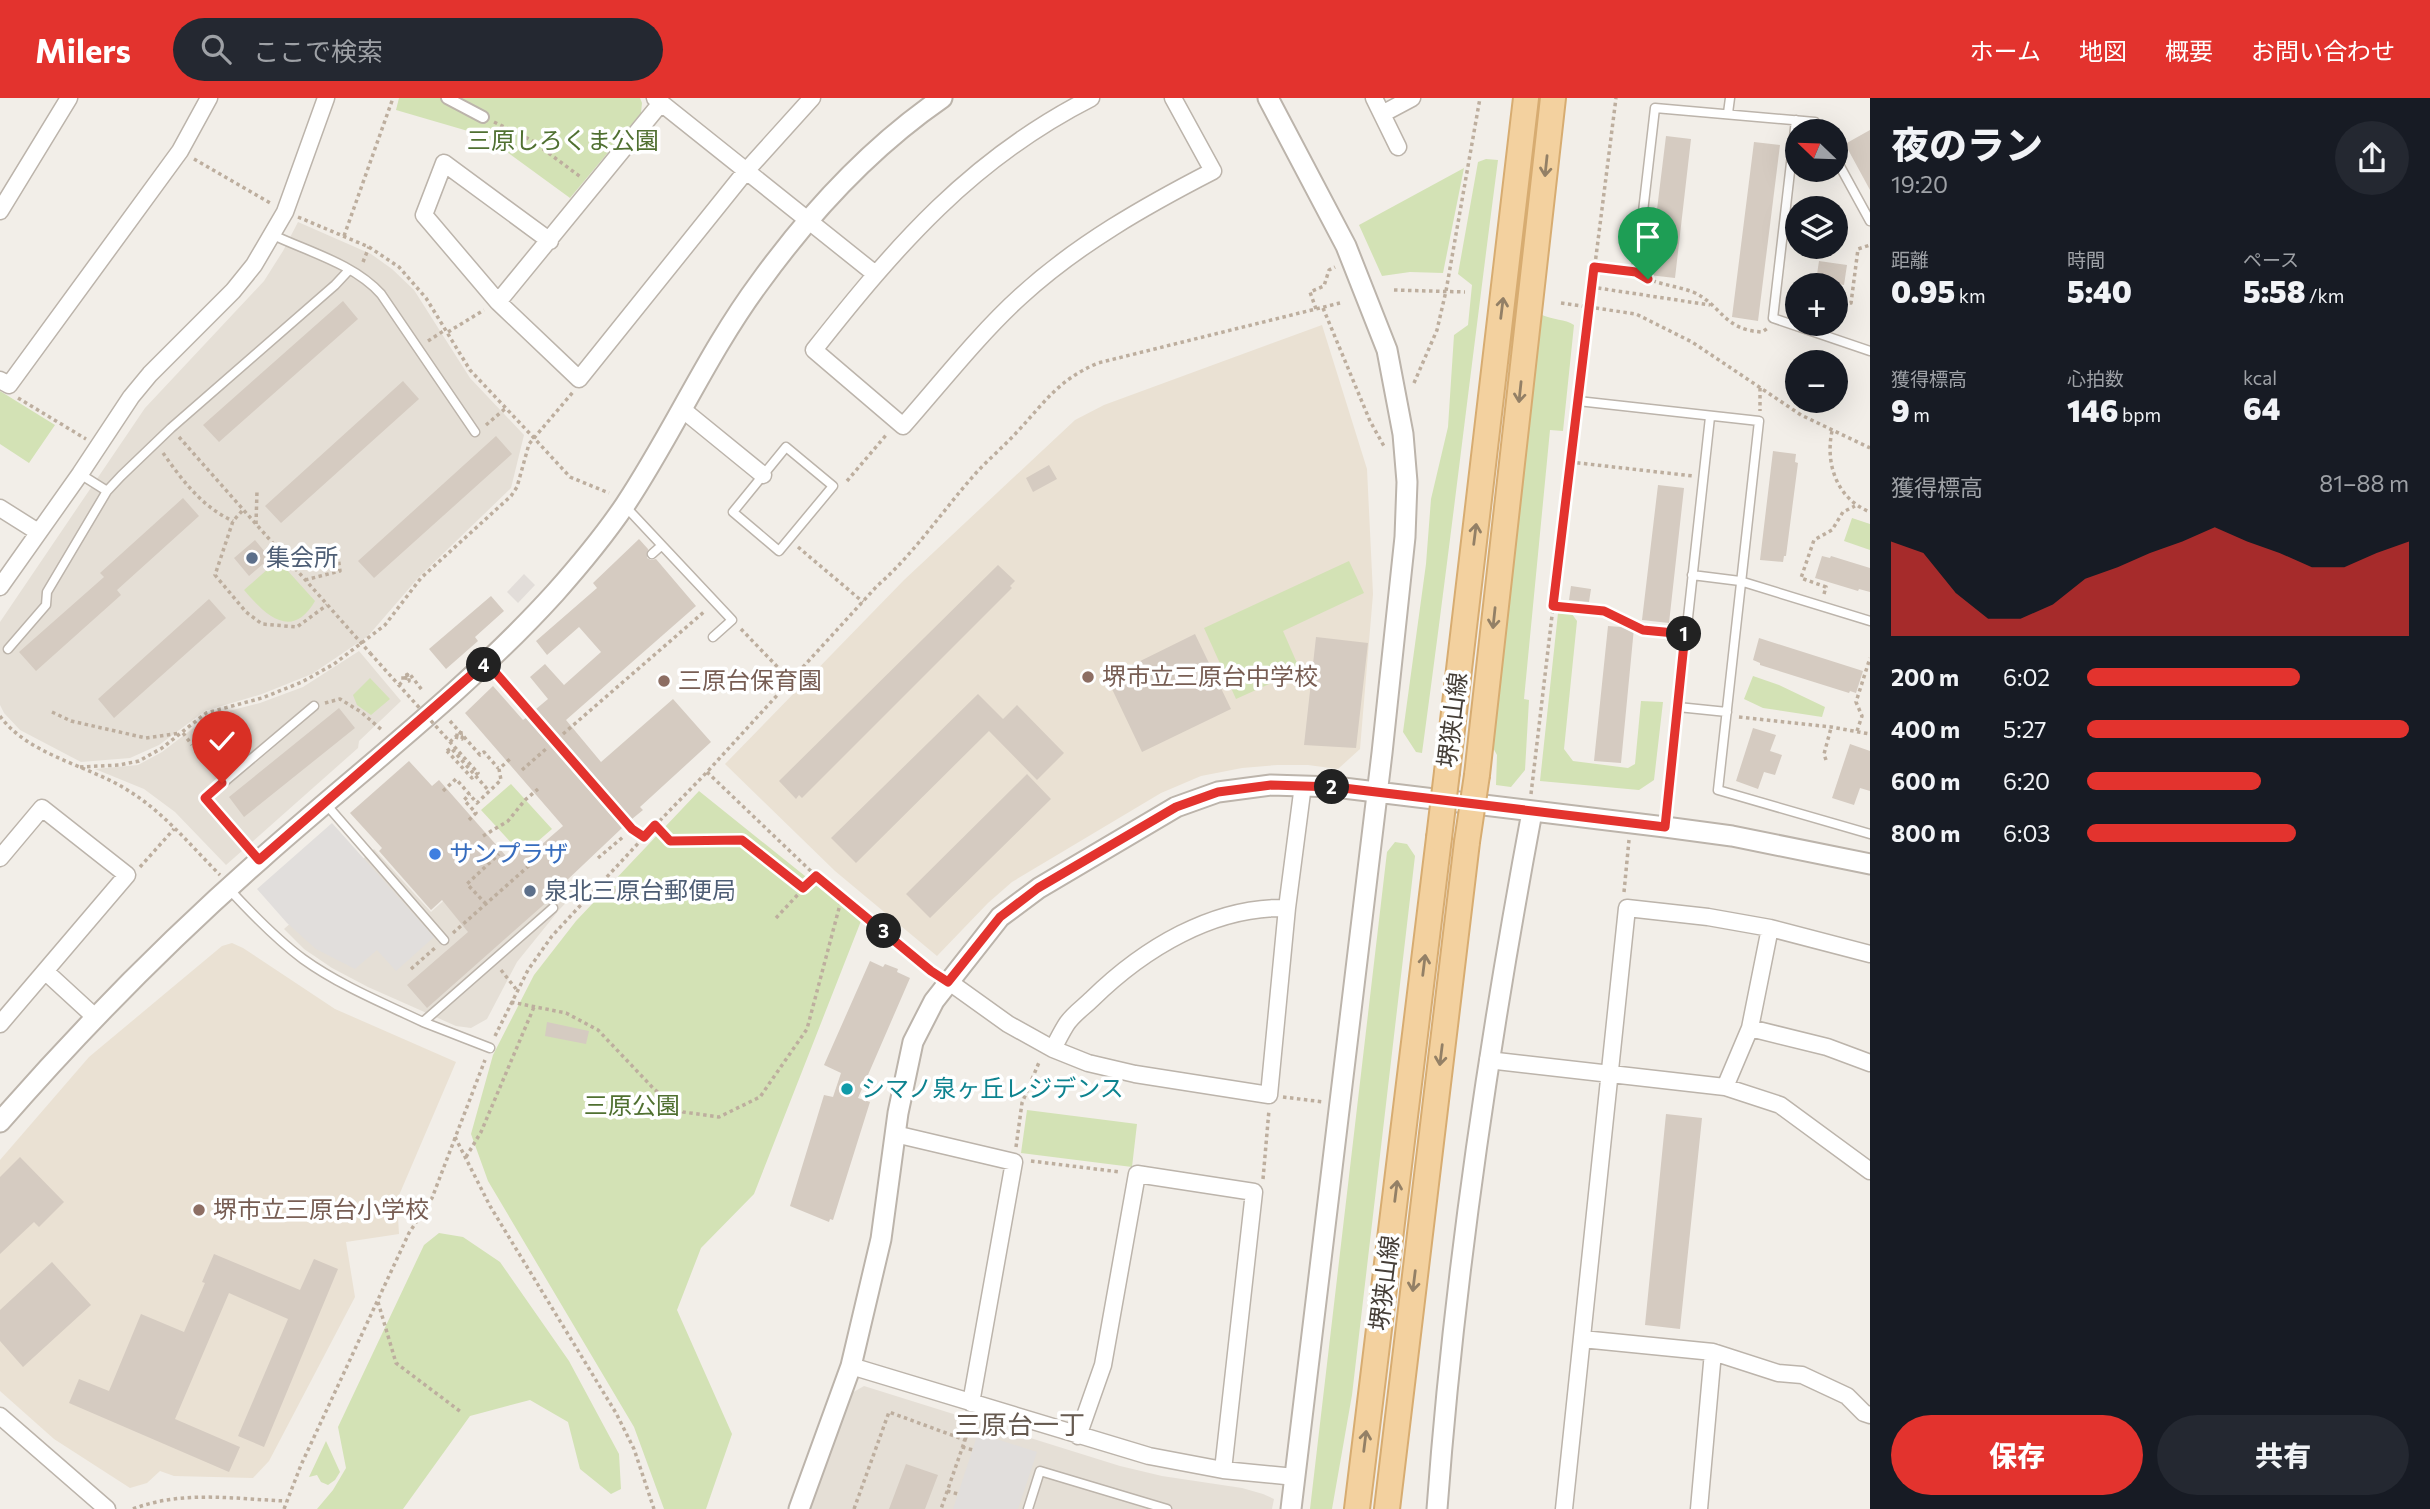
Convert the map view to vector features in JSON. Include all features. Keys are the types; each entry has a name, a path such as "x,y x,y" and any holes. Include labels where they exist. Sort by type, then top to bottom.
{"main road":[{"name":"堺狭山線","path":"1357,1509 1526,98"},
{"name":"堺狭山線","path":"1387,1509 1476,775 1553,98"}],"street":[{"path":"0,211 69,98"},
{"path":"4,382 180,151 209,98"},
{"path":"0,587 131,397 150,374 233,291 254,265 285,212 326,98"},
{"path":"447,98 483,117"},
{"path":"0,1122 95,1017 224,882 259,860 486,662 556,591 624,505 759,283 831,195 878,149 942,98"},
{"path":"1091,98 1065,104 947,198 874,273 814,350 903,426 1020,296 1092,240 1149,204 1213,171 1173,98"},
{"path":"1268,98 1346,246 1387,350 1403,434 1407,482 1405,537 1377,793 1291,1509"},
{"path":"1374,98 1398,147"},
{"path":"1382,114 1412,98"},
{"path":"550,241 444,163 424,215 498,302 579,379 746,171 809,99"},
{"path":"498,302 550,241 658,101 874,273"},
{"path":"682,409 763,475"},
{"path":"0,508 38,531"},
{"path":"799,1509 851,1366 881,1239 895,1135 914,1042 934,1000 1000,917 1038,888 1176,807 1218,792 1271,785 1303,785 1531,804 1758,840 1870,864"},
{"path":"948,982 1008,1024 1049,1047 1088,1063 1135,1074 1269,1095 1287,908 1303,785"},
{"path":"1437,1509 1452,1344 1488,1060 1531,804"},
{"path":"0,858 42,808 127,876 0,1024"},
{"path":"1049,1047 1067,1023 1117,974 1166,941 1219,919 1262,907 1287,908"},
{"path":"1564,1509 1627,908 1708,917 1770,928 1870,954"},
{"path":"1725,1087 1750,1028 1770,928"},
{"path":"46,972 95,1017"},
{"path":"1750,1028 1827,1047 1870,1063"},
{"path":"1488,1060 1725,1087 1780,1105 1870,1171"},
{"path":"895,1135 1014,1162 971,1402"},
{"path":"1078,1436 1103,1366 1137,1174 1254,1192 1223,1470"},
{"path":"1582,1339 1713,1352 1778,1373 1802,1375 1847,1396 1864,1413 1870,1415"},
{"path":"1699,1509 1713,1352"},
{"path":"851,1366 1149,1456 1223,1470 1295,1477"},
{"path":"0,1416 107,1509"}],"lane":[{"path":"1728,113 1730,98"},
{"path":"1636,272 1655,108 1786,119"},
{"path":"1848,181 1870,221"},
{"path":"1789,182 1773,318 1870,351"},
{"path":"272,235 369,281 382,294 475,432"},
{"path":"8,649 46,606 47,592 107,491 155,442 349,270"},
{"path":"1578,401 1759,421 1717,790 1870,834"},
{"path":"1665,827 1710,417"},
{"path":"786,447 833,486 779,551 733,512 763,475 786,447"},
{"path":"80,474 107,491"},
{"path":"624,505 732,620 713,637"},
{"path":"652,554 661,546"},
{"path":"1692,575 1740,581 1870,621"},
{"path":"486,662 632,829"},
{"path":"259,860 205,798 314,706"},
{"path":"1678,707 1727,713"},
{"path":"325,803 444,940"},
{"path":"224,882 274,934 304,960 368,996 423,1022 490,1048"},
{"path":"423,1022 553,908"},
{"path":"1028,1509 1040,1471 1167,1509"}],"path":[{"path":"344,236 393,98"},
{"path":"1414,383 1437,330 1480,98"},
{"path":"1531,804 1588,306 1616,98"},
{"path":"483,117 531,140 583,178"},
{"path":"180,151 285,212 369,247 399,268 426,298 470,370 570,477 609,493"},
{"path":"1848,303 1851,303 1858,249 1870,245"},
{"path":"358,274 369,247"},
{"path":"1316,309 1310,292 1324,286 1329,270 1337,266"},
{"path":"1594,267 1636,272 1663,286 1693,293 1724,319 1748,332 1762,332 1773,318"},
{"path":"1591,287 1711,306"},
{"path":"1394,290 1465,292"},
{"path":"418,349 446,330 498,302"},
{"path":"284,1509 377,1300 409,1233 432,1198 490,1048 516,990 552,936 877,586 896,569 977,472 1017,433 1051,392 1079,372 1098,363 1340,303"},
{"path":"1561,303 1636,314 1692,342 1760,388 1832,431 1870,448"},
{"path":"1323,308 1370,421 1389,456"},
{"path":"79,767 139,761 183,733 206,713 262,698 302,682 362,645 385,625 421,579 511,496 517,487 529,444 575,389 579,379"},
{"path":"4,382 15,395 98,447"},
{"path":"1759,421 1760,388"},
{"path":"475,432 506,408"},
{"path":"846,481 898,422"},
{"path":"171,428 478,774 472,779 447,751 451,748 489,791"},
{"path":"1832,431 1829,447 1831,466 1846,497 1855,506 1870,512"},
{"path":"155,442 183,480 214,513 233,521"},
{"path":"1570,462 1703,477"},
{"path":"256,526 257,491"},
{"path":"1821,606 1826,587 1801,578 1814,540 1832,530 1843,512 1855,506"},
{"path":"242,510 233,521 215,575 246,612 262,624 297,627 327,605"},
{"path":"789,539 863,602"},
{"path":"305,580 340,571 338,556"},
{"path":"522,770 715,603"},
{"path":"1553,606 1604,611 1643,630 1685,634"},
{"path":"732,620 791,681"},
{"path":"1857,731 1861,716 1856,702 1870,658"},
{"path":"399,685 403,681 403,675 409,675 409,681 405,680 407,676 409,673 422,690"},
{"path":"314,706 340,699 361,712 383,731"},
{"path":"52,712 71,722 146,738 183,733"},
{"path":"1727,713 1870,734"},
{"path":"0,716 19,736 124,788 152,807 224,882"},
{"path":"443,791 456,779 477,803 501,780 499,769 484,752 480,755 449,719"},
{"path":"1826,760 1824,754 1831,727"},
{"path":"450,742 455,737 462,739 463,733 457,732 457,736 463,734"},
{"path":"183,733 192,745"},
{"path":"499,769 511,758"},
{"path":"707,772 816,876 948,982"},
{"path":"483,836 508,821 538,789"},
{"path":"469,820 476,813 464,800 470,794"},
{"path":"655,825 670,841 742,840 803,888"},
{"path":"127,876 137,871 175,828"},
{"path":"598,858 632,829 644,837"},
{"path":"1627,908 1623,898 1629,838"},
{"path":"486,904 467,884 499,854"},
{"path":"411,970 532,863"},
{"path":"776,918 816,876"},
{"path":"603,880 627,901"},
{"path":"511,1003 566,1013 598,1030 654,1089 683,1112 719,1116 760,1097 807,1029 842,897"},
{"path":"505,975 516,990"},
{"path":"466,1157 481,1132 534,1007"},
{"path":"1049,1047 1022,1103 1014,1162 1027,1160 1137,1174"},
{"path":"1254,1192 1263,1182 1269,1095 1325,1102"},
{"path":"455,1137 490,1206 617,1413 634,1449 654,1509"},
{"path":"377,1300 396,1363 461,1412"},
{"path":"854,1509 889,1412 965,1440"},
{"path":"941,1509 969,1427"},
{"path":"962,1447 973,1450"},
{"path":"947,1491 958,1494"},
{"path":"133,1509 171,1498 203,1496 286,1501"}],"shaded area":[{"path":"298,222 371,254 414,290 470,378 524,435 511,488 419,577 368,636 312,674 262,694 205,711 159,745 130,758 81,762 20,730 4,713 0,705 0,622 145,408 264,281"},
{"name":"堺市立三原台中学校","path":"1322,325 1367,469 1373,594 1360,749 1338,769 1308,765 1242,768 1201,776 1161,793 1012,882 937,956 835,871 725,764 904,580 1075,420 1104,405"},
{"path":"524,574 535,585 518,603 507,592"},
{"path":"359,651 401,701 359,741 358,748 226,865 175,812 144,789 95,769 138,765 162,752 209,716 260,703 303,687"},
{"path":"332,823 434,937 396,971 377,950 355,969 316,949 287,923 257,889"},
{"path":"374,849 431,912 491,858 549,859 578,890 517,962 487,1019 471,1028 456,1026 332,968 304,949 284,929"},
{"name":"堺市立三原台小学校","path":"232,943 335,1009 456,1062 397,1200 399,1234 346,1242 355,1297 269,1461 253,1478 174,1476 160,1471 147,1483 130,1488 54,1439 0,1391 0,1160 89,1057 222,946"},
{"path":"864,1386 1120,1466 1263,1494 1274,1499 1272,1509 810,1509 850,1394"},
{"path":"978,1433 1037,1452 1018,1509 953,1509"}],"green space":[{"name":"三原しろくま公園","path":"399,98 640,98 642,103 641,113 570,198 485,136 396,110"},
{"path":"1486,159 1498,160 1422,753 1416,752 1403,732 1426,564 1431,499 1448,427 1454,335 1468,325 1472,285 1458,274 1478,162"},
{"path":"1464,168 1443,273 1410,272 1382,276 1359,225"},
{"path":"1542,315 1574,325 1563,431 1550,430 1524,699 1529,700 1525,770 1511,787 1496,785 1497,755 1492,746"},
{"path":"0,391 55,425 29,463 0,444"},
{"path":"1852,518 1870,524 1870,550 1844,541"},
{"path":"278,560 315,601 297,620 288,622 270,615 244,590"},
{"path":"1349,561 1364,593 1283,631 1300,670 1236,699 1204,628"},
{"path":"1558,613 1572,614 1577,621 1564,749 1573,761 1628,768 1635,764 1641,701 1663,702 1654,780 1639,790 1540,781"},
{"path":"1753,676 1825,707 1822,717 1763,708 1744,699"},
{"path":"370,678 390,699 371,715 357,705 353,695"},
{"path":"511,784 552,829 530,848 523,840 515,847 481,810"},
{"name":"三原公園","path":"699,791 861,921 754,1194 701,1248 677,1310 732,1434 706,1509 664,1509 634,1427 488,1181 471,1134 493,1055 534,975 576,921"},
{"path":"1395,842 1407,844 1415,856 1352,1395 1332,1509 1310,1509 1387,852"},
{"path":"1027,1110 1137,1124 1132,1167 1021,1153"},
{"path":"439,1233 463,1237 500,1262 569,1361 619,1454 621,1489 611,1494 580,1469 568,1422 530,1400 470,1416 403,1509 317,1509 346,1468 338,1427 424,1245"},
{"path":"326,1441 340,1472 328,1485 321,1482 317,1475 309,1477"}],"building":[{"path":"1870,130 1870,190 1848,150 1848,142"},
{"path":"1666,136 1691,139 1675,278 1649,275"},
{"path":"1754,142 1780,145 1758,321 1732,317"},
{"path":"1819,261 1847,265 1846,273 1817,273"},
{"path":"343,301 358,319 219,442 203,425"},
{"path":"403,381 419,399 281,523 265,506"},
{"path":"496,436 512,454 374,578 358,561"},
{"path":"1773,451 1796,454 1795,462 1798,463 1783,562 1760,560"},
{"path":"1049,465 1057,479 1033,492 1026,478"},
{"path":"1658,485 1684,488 1669,623 1642,620"},
{"path":"183,498 199,516 117,590 121,595 36,671 19,652 104,577 100,573"},
{"path":"639,539 648,549 647,558 656,559 696,606 566,720 601,762 673,699 711,742 640,807 643,810 632,819 536,709 548,699 530,677 545,664 564,685 601,652 579,627 547,655 536,641 597,588 593,583"},
{"name":"集会所","path":"255,540 270,558 249,576 234,558"},
{"path":"1822,556 1831,556 1870,568 1870,592 1815,578"},
{"path":"998,565 1015,581 1010,586 1012,588 802,798 799,795 796,799 779,781"},
{"path":"1571,586 1591,589 1589,602 1569,600"},
{"path":"491,596 504,611 475,637 478,641 446,669 429,649"},
{"path":"209,599 226,618 114,718 98,699"},
{"path":"1608,626 1634,628 1621,763 1594,761"},
{"path":"1195,634 1231,709 1142,752 1112,689 1127,682 1122,670"},
{"path":"1316,637 1368,643 1356,748 1304,745"},
{"path":"1759,638 1863,671 1856,693 1760,665 1753,660"},
{"path":"493,686 523,720 526,718 622,828 564,883 566,885 427,1008 407,985 468,932 442,900 431,910 379,851 382,848 350,813 409,761 432,786 439,780 506,856 524,841 533,852 563,826 465,713"},
{"path":"978,694 1003,719 1017,705 1064,753 1037,780 989,731 856,863 831,838"},
{"path":"339,708 355,728 244,817 229,797"},
{"path":"1753,728 1776,735 1770,751 1782,755 1775,775 1764,772 1758,789 1736,781"},
{"path":"1850,744 1870,751 1870,791 1860,788 1854,805 1832,798"},
{"path":"1027,774 1051,799 930,918 906,894"},
{"name":"シマノ泉ヶ丘レジデンス","path":"870,961 883,967 885,964 898,969 897,972 910,978 858,1098 870,1102 833,1220 830,1219 829,1222 790,1206 824,1095 833,1097 841,1073 824,1065"},
{"path":"547,1022 589,1031 586,1044 545,1036"},
{"path":"1666,1114 1702,1118 1680,1329 1645,1325"},
{"path":"20,1157 64,1202 39,1227 34,1222 0,1254 0,1177"},
{"path":"214,1254 300,1290 314,1259 338,1269 264,1447 238,1436 288,1319 229,1293 175,1419 240,1447 229,1472 69,1403 79,1379 109,1391 141,1314 184,1332"},
{"path":"52,1262 91,1305 23,1367 0,1341 0,1310"},
{"path":"906,1464 938,1475 925,1509 889,1509"}],"place":[{"name":"集会所","path":"252,558"},
{"name":"堺市立三原台中学校","path":"1088,677"},
{"name":"三原台保育園","path":"664,681"},
{"name":"サンプラザ","path":"435,854"},
{"name":"泉北三原台郵便局","path":"530,891"},
{"name":"シマノ泉ヶ丘レジデンス","path":"847,1089"},
{"name":"堺市立三原台小学校","path":"199,1210"}],"district":[{"name":"三原台一丁","path":"1020,1425"}],"route":[{"path":"222,783 205,798 259,860 486,662 632,829 644,837 655,825 670,841 742,840 803,888 816,876 948,982 1000,917 1038,888 1176,807 1218,792 1271,785 1335,787 1665,827 1685,634 1643,630 1604,611 1553,606 1594,267 1636,272 1648,279"}]}
